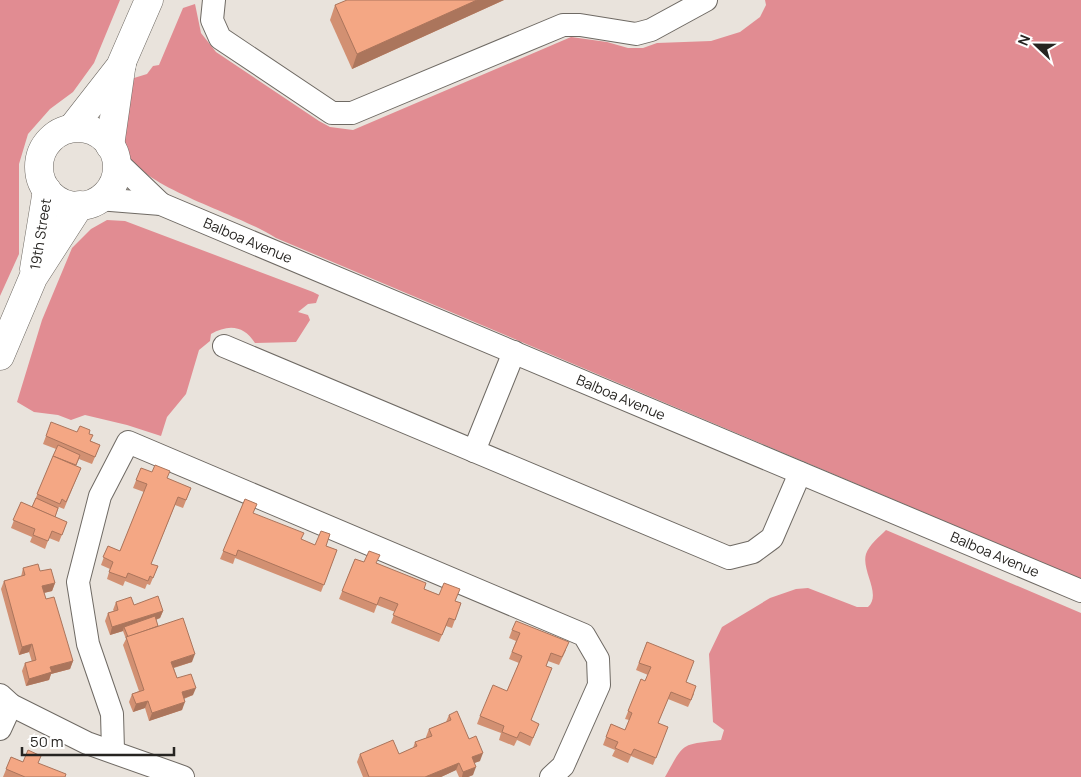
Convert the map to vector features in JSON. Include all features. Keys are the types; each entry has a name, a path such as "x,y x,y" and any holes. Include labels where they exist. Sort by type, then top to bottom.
{"main road":[{"path":"122,62 113,153 113,182 106,193 89,202 61,202 47,190 39,169 42,150 54,136 72,128 122,62 149,0"},
{"path":"72,128 94,131 113,153"},
{"name":"19th Street","path":"33,278 47,190"},
{"name":"19th Street","path":"0,356 33,278 89,202"}],"street":[{"path":"214,0 212,20 220,38 332,113 352,113 563,25 580,25 636,34 651,30 706,0"},
{"name":"Balboa Avenue","path":"113,153 161,204"},
{"name":"Balboa Avenue","path":"89,202 161,204 1081,591"},
{"path":"224,346 729,558 753,552 772,538 800,473"},
{"path":"474,451 514,352"},
{"path":"113,750 112,714 88,644 78,582 100,496 128,442 584,635 598,658 599,686 563,766 551,777"},
{"path":"0,729 6,700 87,742 183,777"}],"shaded area":[{"path":"0,0 120,0 94,63 73,92 50,109 28,134 19,164 19,254 0,296"},
{"path":"765,0 1081,0 1081,579 276,238 259,228 169,188 149,176 133,163 122,148 128,97 134,78 147,74 153,66 159,65 183,8 195,4 201,33 216,52 319,121 330,127 353,130 571,37 607,42 628,48 643,48 657,43 711,41 740,32 760,17 766,5"},
{"path":"107,220 125,221 313,292 319,295 316,303 308,304 298,312 308,315 310,320 296,342 255,343 246,333 235,328 224,329 211,334 210,341 199,350 186,394 167,417 161,436 127,425 85,415 71,420 58,415 34,412 17,402 42,320 72,248 91,229"},
{"path":"886,530 1081,613 1081,777 665,777 681,751 686,747 691,744 721,740 724,730 713,722 709,654 722,627 770,598 796,589 808,588 857,607 868,607 872,602 873,596 866,568 866,554 872,544"}],"building":[{"path":"347,0 477,0 357,54 335,5"},
{"path":"51,422 77,432 80,426 90,430 89,434 93,435 90,441 100,445 95,457 46,436"},
{"path":"58,445 80,455 76,465 53,456"},
{"path":"53,456 81,468 66,502 62,499 60,504 37,494"},
{"path":"155,465 170,471 167,478 191,488 186,500 178,497 151,564 158,566 153,578 150,576 148,581 128,573 126,578 109,572 113,562 103,557 108,546 120,551 147,484 136,480 141,468 152,472"},
{"path":"36,498 58,508 55,517 32,507"},
{"path":"245,499 257,504 253,513 304,533 301,539 315,545 321,531 330,534 326,546 337,550 324,585 238,550 236,556 223,551"},
{"path":"21,502 67,522 62,535 52,531 48,541 33,535 35,529 13,520"},
{"path":"369,551 380,555 376,563 426,583 424,589 439,595 444,583 460,589 455,601 461,603 455,620 449,618 442,635 393,615 398,604 380,597 377,605 342,591 355,559 364,562"},
{"path":"38,564 40,571 51,569 55,583 42,586 46,599 54,597 73,661 50,667 52,672 29,679 25,663 36,660 32,644 22,647 4,581 25,575 23,568"},
{"path":"158,596 163,611 112,627 108,613 118,610 116,602 131,597 134,605"},
{"path":"155,616 158,626 128,637 124,627"},
{"path":"183,618 195,654 171,662 177,678 191,674 196,688 182,692 185,702 152,713 148,701 136,704 132,694 144,690 126,637"},
{"path":"516,621 569,642 562,657 551,653 546,666 552,668 531,720 539,724 533,738 520,732 517,738 502,732 504,726 480,716 493,685 507,691 522,656 512,652 520,633 512,630"},
{"path":"647,642 694,661 686,682 696,686 691,700 671,692 658,723 668,727 656,758 634,749 631,755 615,748 618,742 606,737 611,724 625,730 632,713 628,711 641,679 645,681 651,667 639,663"},
{"path":"457,711 469,739 476,736 483,753 472,757 476,767 463,772 459,763 425,777 369,777 360,754 393,740 399,754 417,746 415,742 432,736 429,729 451,720 449,715"},
{"path":"28,750 41,756 38,763 66,774 65,777 25,777 6,769 11,757 23,762"}]}
